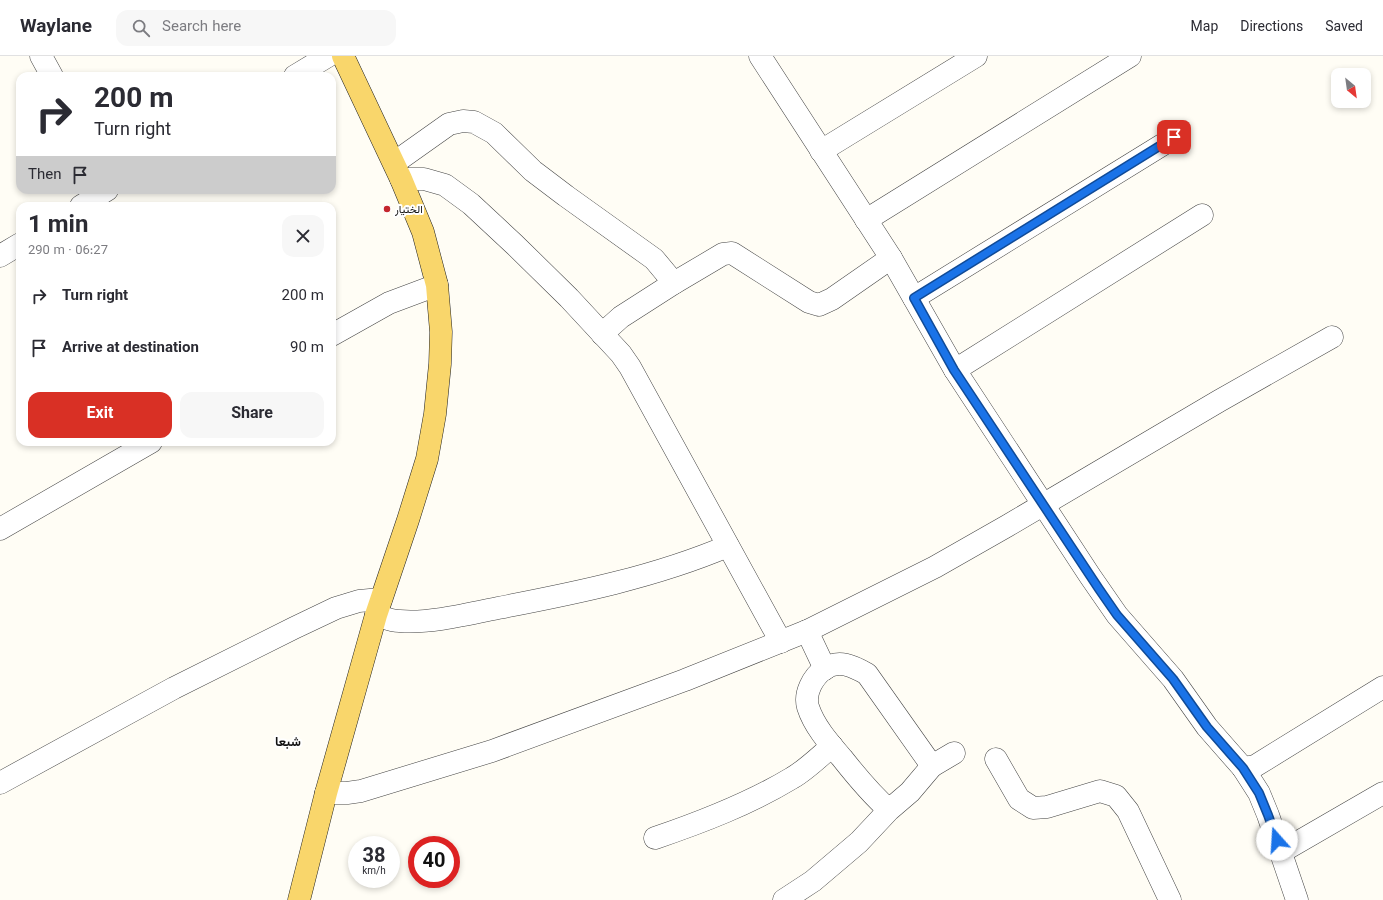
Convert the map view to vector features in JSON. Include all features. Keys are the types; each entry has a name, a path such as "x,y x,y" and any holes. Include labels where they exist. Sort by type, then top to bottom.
{"main road":[{"path":"299,900 326,793 378,607 408,520 426,459 436,414 440,364 441,332 437,284 423,232 398,171 343,56"}],"street":[{"path":"41,56 50,72"},
{"path":"302,72 328,56"},
{"path":"760,56 891,258 954,370 1117,615 1173,679 1207,727 1243,768 1259,793 1297,900"},
{"path":"821,151 976,56"},
{"path":"866,220 1130,56"},
{"path":"398,171 449,124 463,120 474,122 494,134 533,171 555,188 654,259 674,283"},
{"path":"914,298 1174,137"},
{"path":"398,171 445,185 470,204 569,298 621,354 630,367 781,642"},
{"path":"88,202 100,194"},
{"path":"954,370 1202,215"},
{"path":"0,256 16,246"},
{"path":"602,334 622,316 723,254 732,252 809,302 819,305 832,299 891,258"},
{"path":"336,333 389,303 437,284"},
{"path":"326,793 361,791 492,750 685,680 807,631 935,566 1007,526 1332,337"},
{"path":"0,529 145,446"},
{"path":"0,783 174,688 336,608 358,601 378,607 398,622 470,614 627,580 704,556 728,546"},
{"path":"807,631 825,669"},
{"path":"890,810 871,793 818,727 808,706 808,692 813,680 825,669 838,664 853,666 867,674 932,766"},
{"path":"1243,768 1255,766 1383,687"},
{"path":"655,838 682,829 757,798 793,778 832,746"},
{"path":"787,899 812,881 859,842 910,792 932,766 954,753"},
{"path":"996,759 1019,799 1033,808 1047,807 1100,791 1116,796 1128,811 1170,900"},
{"path":"1281,852 1383,793"}],"place":[{"name":"الختيار","path":"387,209"}],"district":[{"name":"شبعا","path":"288,741"}],"route":[{"path":"1174,137 914,298 954,370 1117,615 1173,679 1207,727 1243,768 1259,793 1277,840"}]}
